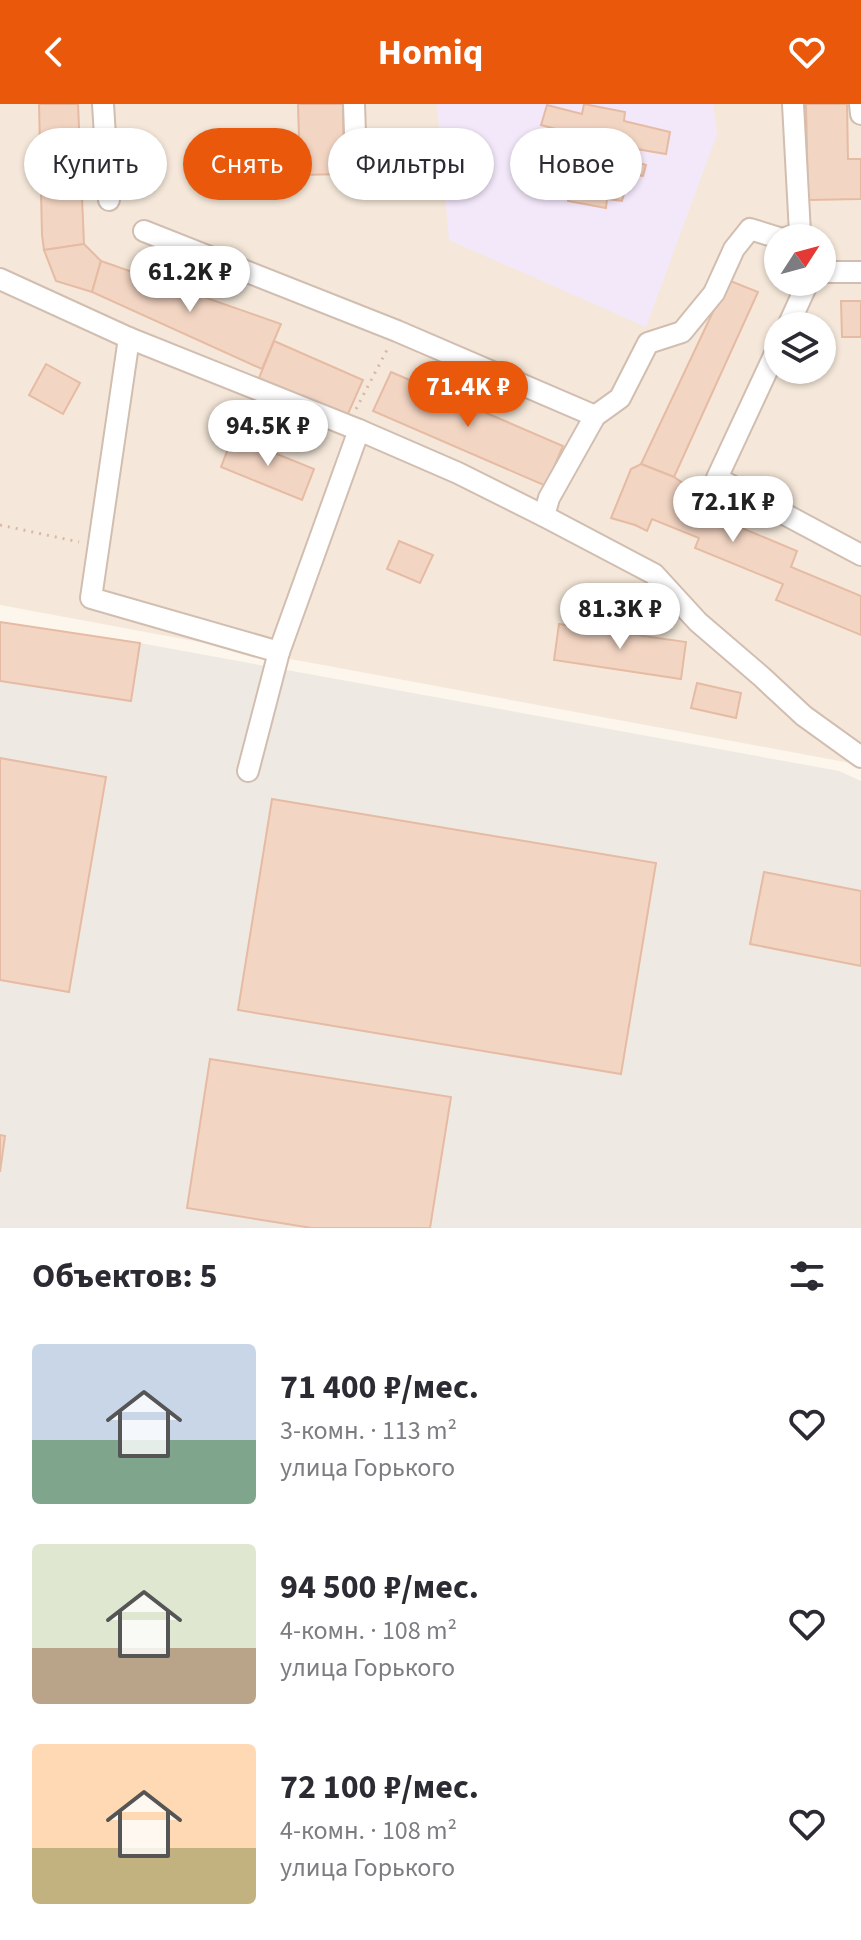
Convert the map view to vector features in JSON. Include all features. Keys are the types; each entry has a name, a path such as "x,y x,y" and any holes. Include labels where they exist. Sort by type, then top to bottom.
{"street":[{"path":"103,104 104,128"},
{"path":"354,104 355,128"},
{"path":"792,224 793,104"},
{"path":"860,104 861,114"},
{"path":"544,516 549,498 595,416 620,398 648,343 682,332 714,293 734,249 750,229 764,232"},
{"path":"144,231 397,331 595,416"},
{"path":"836,272 861,272"},
{"path":"0,279 129,338 356,423 654,574 698,622 804,716 861,757"},
{"path":"129,338 103,477 99,546 91,598 279,652"},
{"path":"764,377 717,478 861,555"},
{"path":"248,771 279,652 356,423"}],"path":[{"path":"356,423 397,331"},
{"path":"0,525 99,546"}],"shaded area":[{"path":"0,104 861,104 861,765 0,605"},
{"path":"437,104 713,104 717,134 646,327 449,240 445,200 494,200 494,128 439,128"},
{"path":"0,622 140,643 839,771 861,781 861,1228 0,1228"}],"building":[{"path":"39,104 78,104 79,128 40,128"},
{"path":"298,104 343,104 343,128 328,128 328,174 312,175 312,128 299,128"},
{"path":"584,104 625,112 624,121 670,132 666,154 642,150 642,128 552,128 541,125 547,105 582,114"},
{"path":"806,104 847,104 848,159 861,159 861,199 808,200"},
{"path":"41,200 82,200 84,244 44,250"},
{"path":"568,200 607,200 606,208"},
{"path":"84,244 101,261 92,292 56,281 44,250"},
{"path":"101,261 281,324 262,369 92,292"},
{"path":"728,280 758,292 674,477 641,464"},
{"path":"841,301 861,301 861,337 842,337"},
{"path":"274,341 363,380 347,416 259,378"},
{"path":"46,364 80,383 63,414 29,395"},
{"path":"391,372 563,446 546,486 373,411"},
{"path":"233,436 314,469 302,500 221,467"},
{"path":"641,464 674,477 711,503 706,513 797,551 791,567 861,596 861,635 776,600 783,584 695,548 699,538 652,519 647,531 611,518 631,469"},
{"path":"399,541 433,555 420,583 387,569"},
{"path":"0,622 140,643 131,701 0,681"},
{"path":"559,624 686,642 681,679 554,660"},
{"path":"697,683 741,693 736,718 691,708"},
{"path":"0,758 106,777 69,992 0,980"},
{"path":"272,799 656,863 621,1074 238,1010"},
{"path":"764,872 861,891 861,966 750,944"},
{"path":"210,1059 451,1097 430,1228 312,1228 187,1208"},
{"path":"0,1135 5,1136 0,1172"}]}
